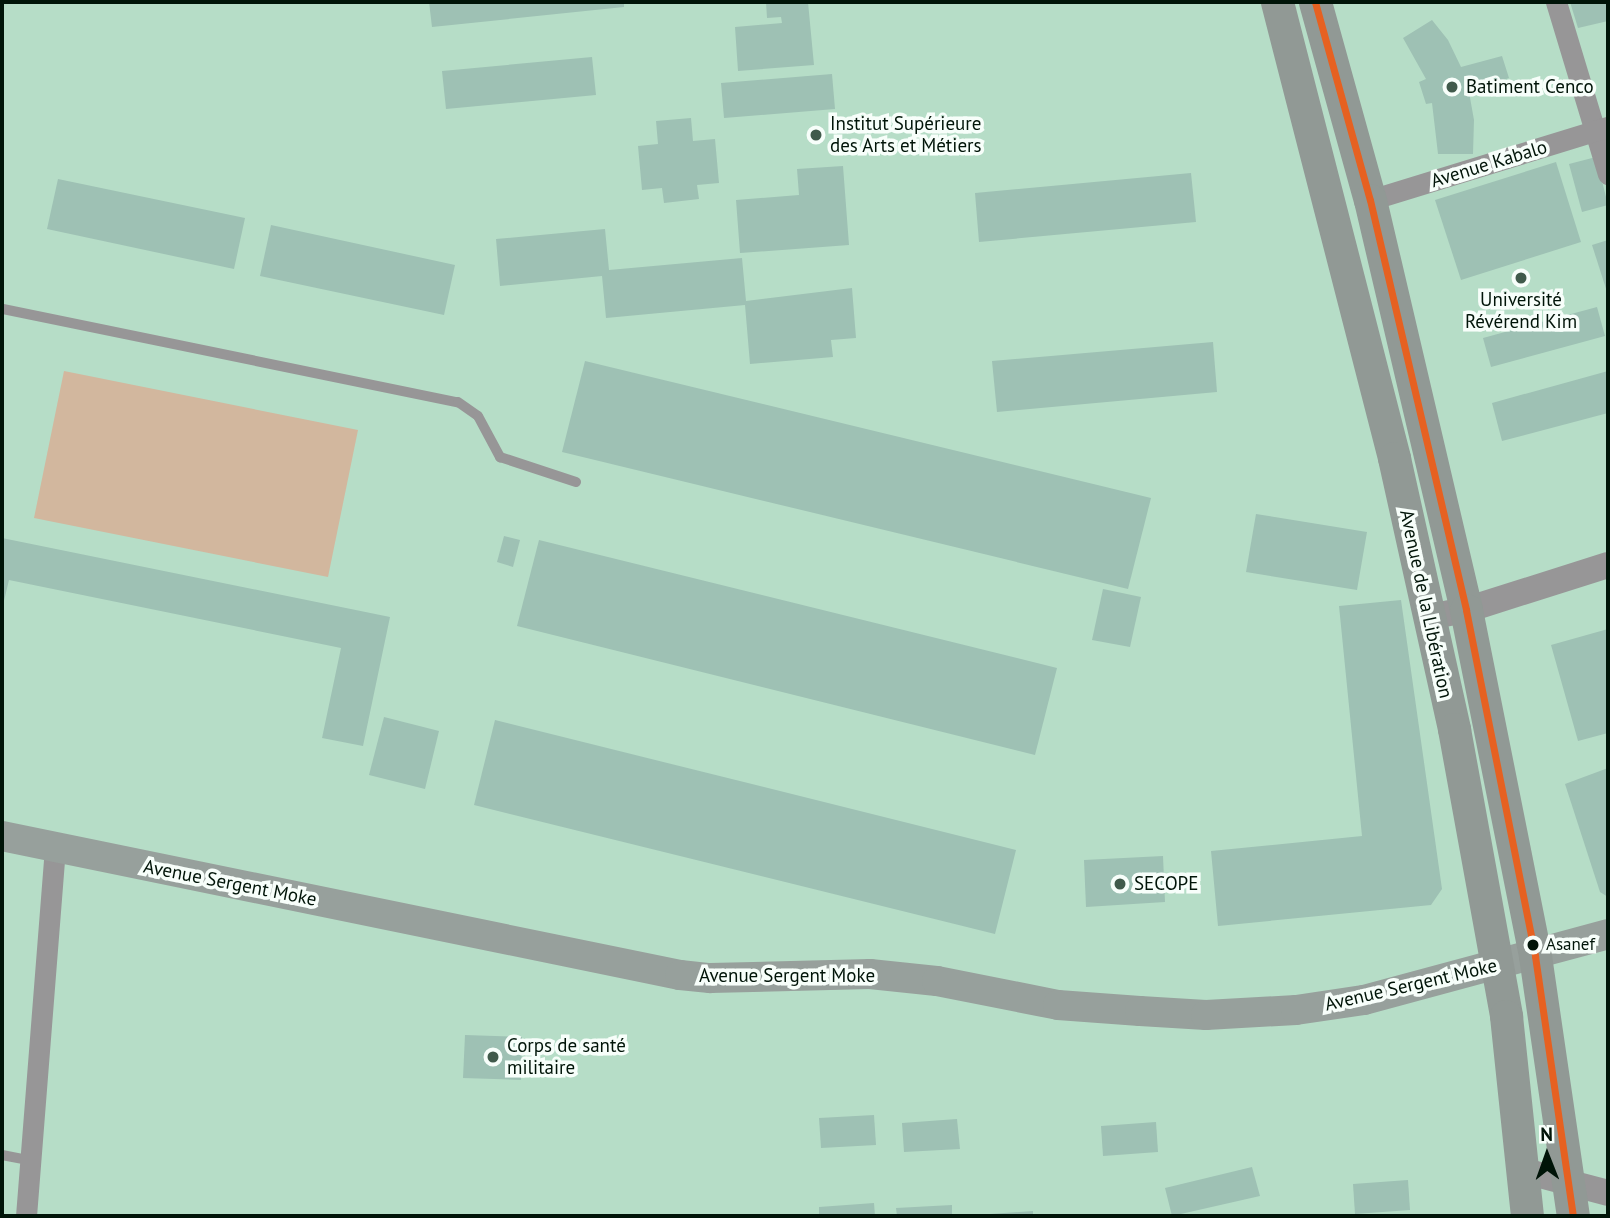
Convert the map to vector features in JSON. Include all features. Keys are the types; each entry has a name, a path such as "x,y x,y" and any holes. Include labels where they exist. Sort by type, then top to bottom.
{"main road":[{"name":"Avenue de la Libération","path":"1277,2 1391,444 1456,743 1498,966 1527,1216"},
{"name":"Avenue de la Libération","path":"1320,3 1370,200 1466,610 1535,956 1573,1216"},
{"name":"Avenue Sergent Moke","path":"2,836 654,971 710,978 870,974 937,981 1058,1005 1206,1015 1296,1010 1364,1000 1535,956 1608,934"}],"street":[{"path":"1556,2 1602,129 1608,174"},
{"name":"Avenue Kabalo","path":"1370,200 1602,129"},
{"path":"1429,617 1466,610 1608,565"},
{"path":"26,1216 55,848"},
{"path":"1521,1170 1608,1194"}],"lane":[{"path":"2,308 458,402 478,416 500,457 576,482"},
{"path":"2,1155 32,1161"}],"shaded area":[{"path":"64,371 358,430 328,577 34,518"}],"building":[{"path":"429,2 624,2 624,7 432,27"},
{"path":"766,2 808,2 814,65 738,71 735,27 782,23 781,17 767,18"},
{"path":"1570,2 1608,2 1608,21 1578,28"},
{"name":"Batiment Cenco","path":"1432,20 1448,40 1461,67 1502,56 1509,78 1469,92 1474,120 1473,154 1438,154 1432,103 1426,104 1419,82 1426,79 1403,38"},
{"path":"592,57 596,95 446,109 442,71"},
{"path":"832,74 835,109 724,118 721,83"},
{"path":"691,118 693,141 715,139 719,183 697,185 699,199 664,203 662,188 642,190 638,146 658,144 656,121"},
{"path":"1596,157 1608,205 1582,212 1569,164"},
{"path":"1556,162 1581,242 1461,280 1435,200"},
{"path":"843,166 849,245 740,253 736,200 799,195 797,169"},
{"path":"1191,173 1196,222 979,242 975,193"},
{"path":"58,179 245,218 234,269 47,229"},
{"path":"271,225 455,265 444,315 260,276"},
{"path":"605,229 609,270 742,258 746,301 852,288 856,338 831,340 833,357 750,364 745,305 606,318 602,276 500,286 496,239"},
{"path":"1608,240 1608,295 1592,245"},
{"path":"1597,307 1605,336 1491,367 1483,338"},
{"path":"1213,342 1217,392 997,412 992,361"},
{"path":"585,361 1151,498 1128,589 562,452"},
{"path":"1608,371 1608,413 1502,441 1492,403"},
{"path":"1256,514 1367,532 1357,590 1246,572"},
{"path":"504,536 520,540 513,567 497,562"},
{"path":"2,538 390,617 363,746 322,738 341,648 9,580 2,609"},
{"path":"539,540 1057,668 1035,755 517,626"},
{"path":"1103,589 1141,597 1130,647 1092,640"},
{"path":"1401,600 1442,889 1431,905 1218,926 1211,851 1362,836 1339,606"},
{"path":"1608,629 1608,733 1578,741 1551,645"},
{"path":"384,717 439,731 425,789 369,775"},
{"path":"495,720 1016,850 995,934 474,805"},
{"path":"1608,768 1608,897 1600,892 1565,784"},
{"path":"1163,856 1165,902 1086,907 1084,860"},
{"name":"Corps de santé militaire","path":"465,1035 522,1037 521,1080 463,1078"},
{"path":"874,1115 876,1145 821,1148 819,1118"},
{"path":"957,1119 960,1149 904,1152 902,1123"},
{"path":"1156,1122 1158,1152 1103,1156 1101,1126"},
{"path":"1252,1167 1260,1196 1172,1216 1165,1188"},
{"path":"1408,1180 1410,1210 1355,1214 1353,1184"},
{"path":"874,1203 875,1216 819,1216 819,1207"},
{"path":"952,1205 952,1216 897,1216 896,1208"},
{"path":"1033,1211 1033,1216 990,1216 990,1214"}],"transit line":[{"path":"1315,2 1370,200 1466,610 1535,956 1573,1216"}],"place":[{"name":"Batiment Cenco","path":"1452,87"},
{"name":"Institut Supérieure des Arts et Métiers","path":"816,135"},
{"name":"Université Révérend Kim","path":"1521,278"},
{"name":"SECOPE","path":"1120,884"},
{"name":"Asanef","path":"1533,945"},
{"name":"Corps de santé militaire","path":"493,1057"}]}
